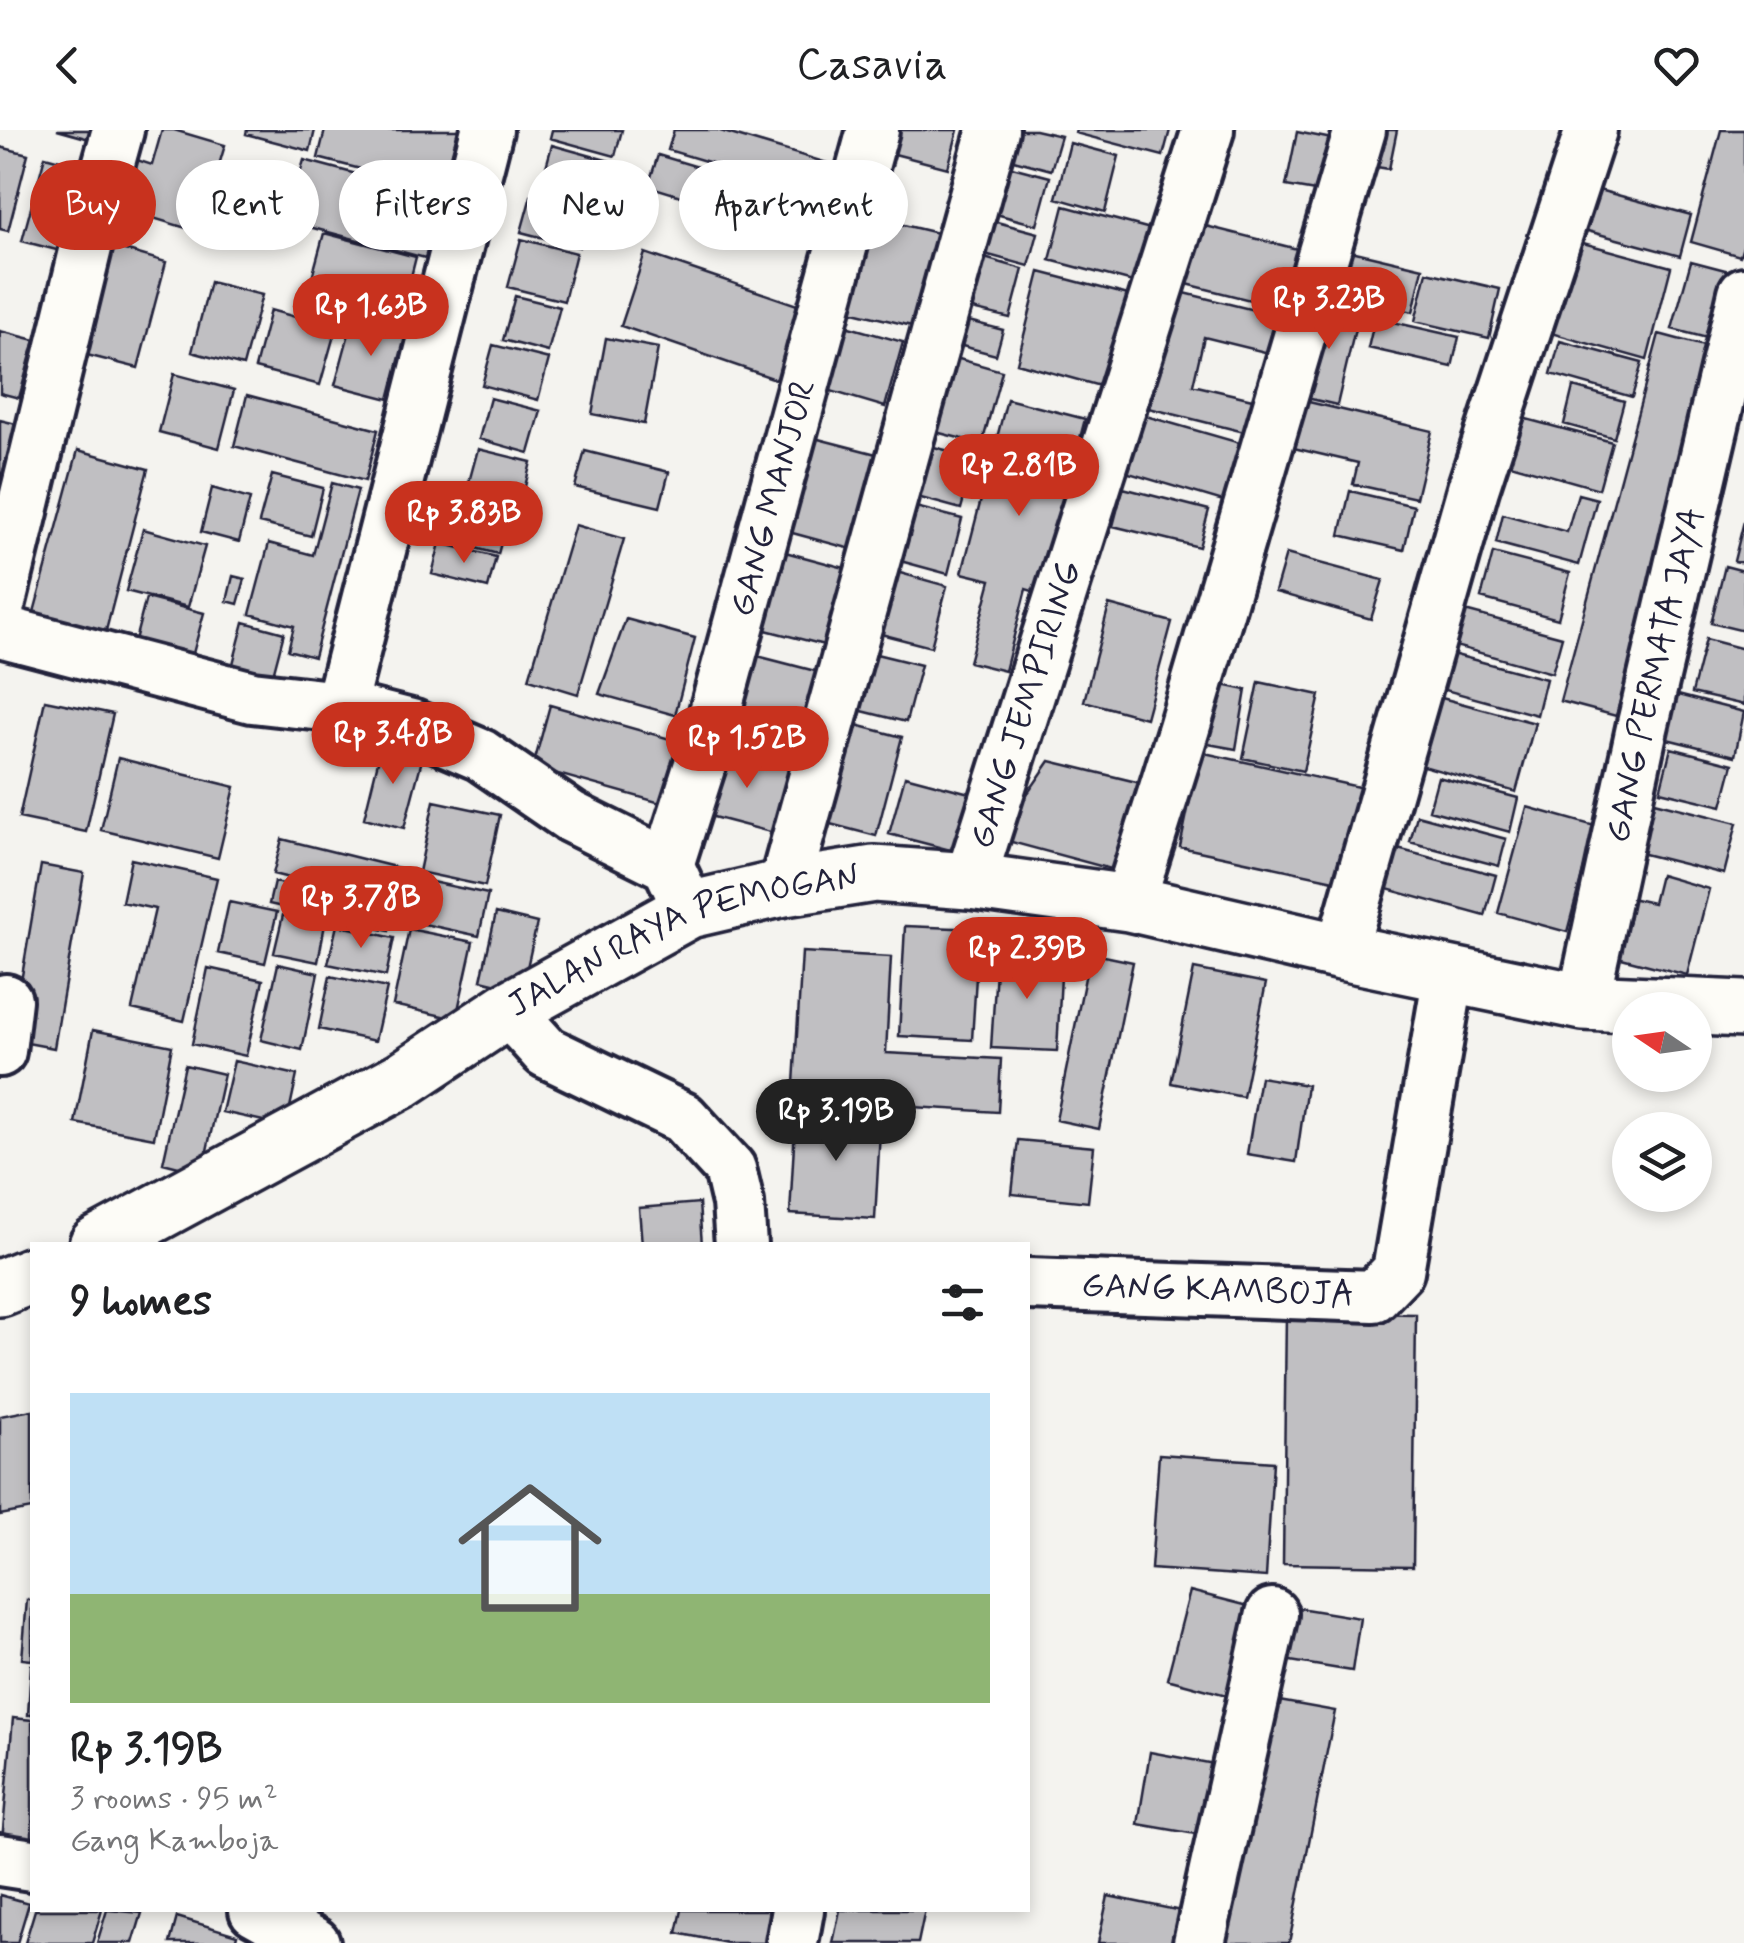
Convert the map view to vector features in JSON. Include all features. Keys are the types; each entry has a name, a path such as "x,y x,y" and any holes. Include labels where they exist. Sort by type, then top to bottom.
{"street":[{"path":"0,602 118,130"},
{"path":"340,706 487,130"},
{"name":"GANG MANJOR","path":"679,887 704,749 873,130"},
{"path":"784,888 993,130"},
{"name":"GANG JEMPIRING","path":"970,882 1208,130"},
{"path":"1129,903 1360,130"},
{"path":"1342,952 1473,489 1590,130"},
{"name":"GANG PERMATA JAYA","path":"1584,1002 1642,728 1744,293"},
{"path":"0,632 252,697 340,706 411,726 481,755 679,887"},
{"name":"JALAN RAYA PEMOGAN","path":"104,1242 402,1080 508,1010 679,887 784,888 874,874 970,882 1129,903 1584,1002 1744,1009"},
{"name":"GANG KAMBOJA","path":"1030,1284 1374,1296 1398,1271 1402,1254 1449,974"},
{"path":"0,1051 6,1000"},
{"path":"508,1010 546,1052 683,1118 694,1128 730,1169 741,1242"},
{"path":"0,1288 30,1276"},
{"path":"1200,1943 1272,1614"},
{"path":"0,1860 30,1866"},
{"path":"258,1912 303,1941"},
{"path":"792,1943 798,1912"}],"building":[{"path":"57,130 103,130 100,142"},
{"path":"162,130 225,145 221,160 176,160 176,225 156,219 153,160"},
{"path":"247,130 315,130 310,151 246,134"},
{"path":"325,130 458,130 450,160 339,160 339,163 318,158"},
{"path":"552,130 622,130 615,156 550,138"},
{"path":"674,130 717,130 817,160 702,160 668,150"},
{"path":"888,130 958,130 948,168 883,151"},
{"path":"1013,130 1061,136 1051,170 1006,158"},
{"path":"1170,130 1163,156 1075,133"},
{"path":"1364,130 1397,130 1389,169 1358,164"},
{"path":"1721,130 1744,130 1744,243 1740,256 1691,242"},
{"path":"1297,132 1332,139 1321,192 1286,186"},
{"path":"1070,143 1119,156 1105,212 1056,198"},
{"path":"552,145 606,160 548,160"},
{"path":"0,147 28,154 8,231 0,229"},
{"path":"658,155 679,161 679,195 659,189"},
{"path":"319,164 339,169 339,235 319,230"},
{"path":"1008,166 1050,177 1037,225 996,214"},
{"path":"1595,189 1691,215 1680,256 1584,230"},
{"path":"1064,206 1158,231 1144,285 1050,260"},
{"path":"527,210 527,234 521,232"},
{"path":"30,211 30,243 22,241"},
{"path":"982,218 1038,233 1029,266 974,251"},
{"path":"1190,222 1313,253 1298,312 1175,281"},
{"path":"908,226 937,233 916,327 841,309 854,250 908,250"},
{"path":"324,233 339,237 339,250 389,250 416,257 398,328 305,303"},
{"path":"521,239 527,241 527,250 576,253 564,301 508,287"},
{"path":"1572,240 1671,267 1647,360 1547,332"},
{"path":"110,250 125,250 166,262 138,368 83,354"},
{"path":"395,250 427,250 425,258"},
{"path":"1347,250 1423,268 1413,312 1337,295"},
{"path":"645,253 806,308 781,381 621,326"},
{"path":"981,257 1023,269 1010,318 968,308"},
{"path":"1691,261 1729,271 1711,339 1672,329"},
{"path":"1040,272 1132,296 1107,388 1017,363"},
{"path":"1427,272 1500,289 1489,338 1415,321"},
{"path":"210,282 262,295 243,366 192,352"},
{"path":"1168,289 1283,317 1273,354 1204,337 1193,385 1265,402 1256,435 1141,406"},
{"path":"515,296 560,307 548,352 503,340"},
{"path":"1320,299 1360,308 1337,405 1298,396"},
{"path":"270,310 336,328 320,385 255,368"},
{"path":"957,318 1003,330 996,355 951,343"},
{"path":"1375,318 1459,337 1452,367 1368,348"},
{"path":"353,319 406,333 389,399 335,385"},
{"path":"842,325 903,342 885,407 824,389"},
{"path":"0,331 35,340 19,398 0,393"},
{"path":"1659,334 1715,349 1616,716 1560,701"},
{"path":"606,338 658,348 644,424 592,414"},
{"path":"1560,341 1642,363 1632,397 1551,374"},
{"path":"493,345 549,359 538,400 482,385"},
{"path":"952,357 1002,371 982,444 932,431"},
{"path":"174,374 234,390 219,448 159,432"},
{"path":"1573,387 1624,401 1614,438 1564,424"},
{"path":"247,395 378,430 365,481 234,446"},
{"path":"490,398 541,411 529,453 479,439"},
{"path":"1007,399 1085,419 1039,593 1026,589 1005,671 969,662 991,580 962,573"},
{"path":"1296,399 1432,431 1416,498 1353,484 1358,463 1285,446"},
{"path":"1139,414 1240,443 1223,501 1122,471"},
{"path":"1515,416 1612,442 1599,489 1503,462"},
{"path":"0,420 16,424 0,482"},
{"path":"799,434 880,455 855,550 774,528"},
{"path":"923,444 975,458 961,509 910,495"},
{"path":"478,449 531,462 520,507 466,493"},
{"path":"78,450 148,469 102,646 30,627"},
{"path":"585,451 669,472 660,507 575,487"},
{"path":"272,475 323,488 311,536 259,523"},
{"path":"332,483 358,490 314,657 288,650 294,626 250,614 269,543 313,555"},
{"path":"212,488 250,499 239,542 201,532"},
{"path":"1123,488 1209,510 1199,547 1113,526"},
{"path":"1350,491 1414,506 1404,550 1340,535"},
{"path":"1578,494 1597,499 1579,565 1496,543 1503,514 1567,532"},
{"path":"457,498 509,513 498,554 445,540"},
{"path":"908,505 962,519 948,574 893,559"},
{"path":"1744,521 1744,563 1734,561"},
{"path":"575,525 624,539 578,694 529,679"},
{"path":"143,529 205,546 188,607 126,591"},
{"path":"440,543 496,557 488,588 432,574"},
{"path":"774,549 852,570 832,647 754,627"},
{"path":"1493,553 1570,573 1558,619 1481,598"},
{"path":"1286,554 1383,580 1371,619 1275,592"},
{"path":"1725,566 1744,571 1744,631 1711,623"},
{"path":"893,571 947,586 931,647 877,633"},
{"path":"233,576 245,579 238,604 227,601"},
{"path":"146,598 204,613 189,668 132,652"},
{"path":"1109,605 1172,622 1146,718 1084,701"},
{"path":"1465,611 1562,637 1552,673 1455,646"},
{"path":"626,619 695,638 675,715 599,694"},
{"path":"244,622 284,633 269,690 229,679"},
{"path":"1706,639 1744,649 1744,705 1692,693"},
{"path":"1437,650 1546,679 1537,715 1427,685"},
{"path":"864,651 921,665 906,722 850,708"},
{"path":"742,652 819,672 805,734 730,721"},
{"path":"1208,682 1246,690 1236,749 1197,742"},
{"path":"1259,682 1320,695 1303,771 1243,758"},
{"path":"1423,693 1535,723 1516,792 1405,761"},
{"path":"1674,694 1744,712 1735,756 1663,738"},
{"path":"45,700 113,714 86,832 19,818"},
{"path":"550,705 681,742 664,804 533,767"},
{"path":"841,721 902,737 876,836 815,820"},
{"path":"382,745 423,756 404,828 364,818"},
{"path":"1671,748 1733,764 1722,806 1660,791"},
{"path":"719,749 791,766 774,833 702,814"},
{"path":"1200,752 1363,788 1343,882 1180,847"},
{"path":"118,758 235,787 218,858 101,830"},
{"path":"1050,761 1157,787 1126,873 997,838"},
{"path":"905,776 973,794 958,852 889,834"},
{"path":"1438,777 1518,798 1510,832 1429,810"},
{"path":"434,801 500,815 485,886 419,872"},
{"path":"1650,801 1737,823 1724,874 1636,852"},
{"path":"1527,807 1595,826 1567,932 1498,913"},
{"path":"1417,815 1506,839 1499,866 1410,842"},
{"path":"282,839 407,870 399,905 273,874"},
{"path":"1394,848 1496,875 1485,916 1383,888"},
{"path":"131,859 217,878 184,1021 132,1009 155,909 122,902"},
{"path":"41,865 84,873 54,1048 11,1040"},
{"path":"1660,875 1709,889 1687,975 1606,954 1621,896 1653,903"},
{"path":"418,879 488,894 479,936 410,921"},
{"path":"274,882 394,908 389,931 269,904"},
{"path":"229,902 277,912 265,963 218,953"},
{"path":"496,913 537,923 522,990 481,980"},
{"path":"283,915 325,924 318,962 274,953"},
{"path":"337,925 394,938 386,976 328,964"},
{"path":"905,926 979,929 972,1040 899,1036"},
{"path":"409,929 473,942 456,1019 393,1005"},
{"path":"802,952 891,957 886,1053 1001,1059 998,1112 793,1100"},
{"path":"997,953 1062,957 1057,1051 991,1048"},
{"path":"1090,953 1133,962 1099,1129 1056,1120"},
{"path":"278,964 318,973 302,1050 261,1040"},
{"path":"208,968 263,980 246,1056 192,1044"},
{"path":"1194,969 1266,983 1243,1097 1171,1083"},
{"path":"330,976 387,988 375,1041 319,1029"},
{"path":"93,1030 172,1046 154,1138 75,1123"},
{"path":"234,1061 297,1075 286,1126 222,1112"},
{"path":"185,1065 224,1074 202,1173 163,1163"},
{"path":"1260,1077 1307,1085 1296,1162 1247,1154"},
{"path":"796,1109 881,1114 875,1219 790,1214"},
{"path":"1018,1140 1094,1147 1088,1202 1012,1194"},
{"path":"699,1203 702,1242 642,1242 639,1208"},
{"path":"1286,1312 1416,1314 1413,1566 1283,1564"},
{"path":"30,1410 30,1509 0,1515 0,1416"},
{"path":"1159,1454 1273,1462 1266,1577 1151,1569"},
{"path":"1190,1591 1268,1611 1245,1700 1167,1679"},
{"path":"27,1600 30,1600 30,1660 22,1659"},
{"path":"1287,1606 1360,1618 1352,1671 1278,1659"},
{"path":"1268,1699 1335,1711 1289,1943 1220,1943"},
{"path":"13,1718 30,1720 30,1855 1,1852"},
{"path":"1150,1752 1225,1766 1213,1837 1138,1824"},
{"path":"0,1895 29,1903 17,1943 0,1943"},
{"path":"1108,1896 1186,1912 1180,1943 1098,1943"},
{"path":"34,1912 101,1912 92,1943 25,1943"},
{"path":"106,1912 142,1913 133,1943 97,1943"},
{"path":"682,1912 782,1912 775,1943 727,1943 677,1933"},
{"path":"840,1912 925,1912 918,1943 833,1943"},
{"path":"177,1917 237,1935 235,1943 170,1943"}]}
